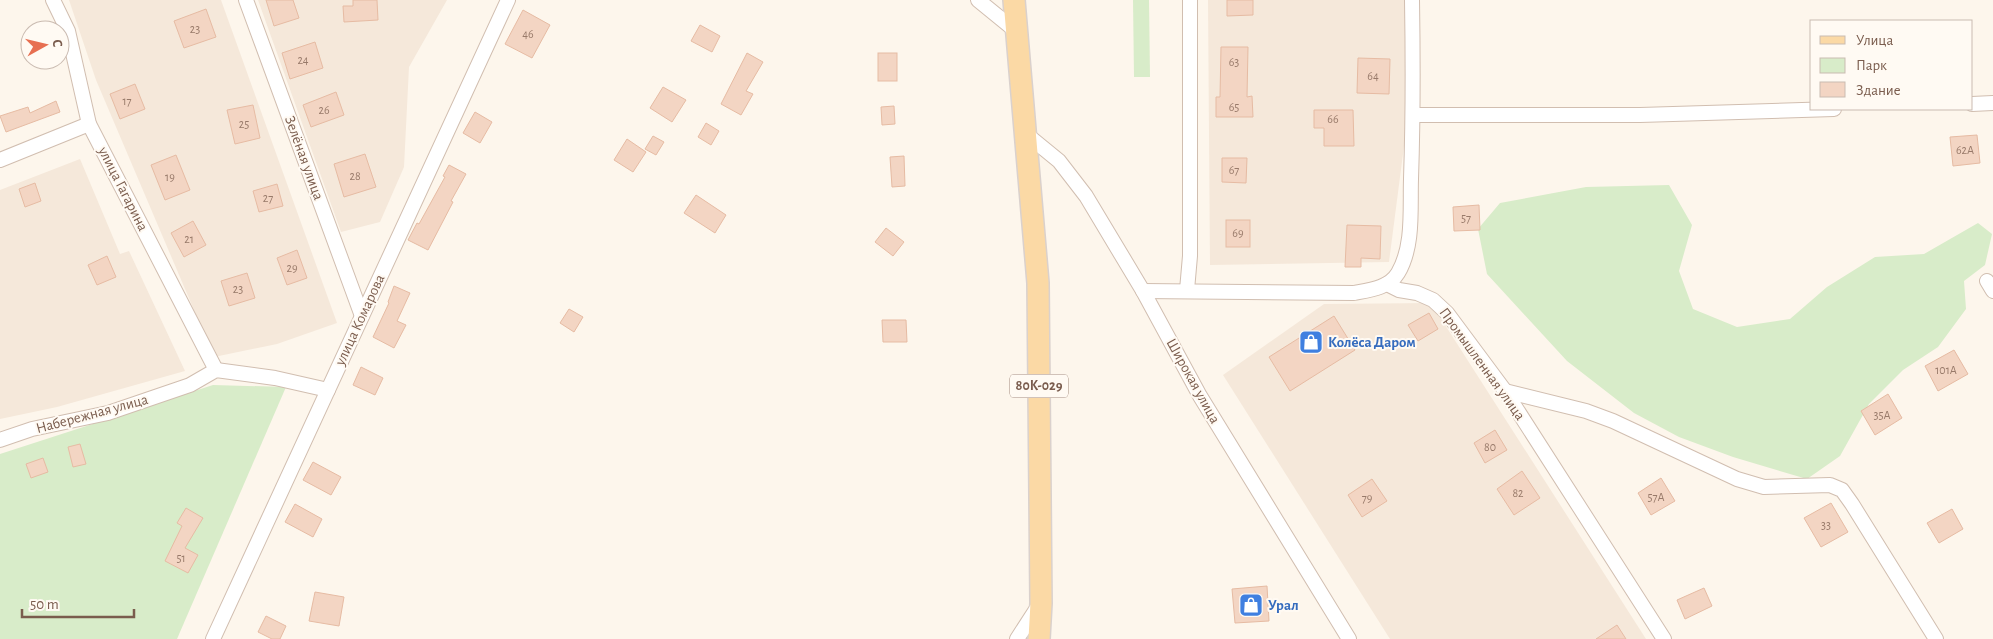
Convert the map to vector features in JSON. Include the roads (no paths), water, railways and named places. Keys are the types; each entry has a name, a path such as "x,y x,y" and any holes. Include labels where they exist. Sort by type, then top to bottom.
{"main road":[{"name":"80К-029","path":"1014,0 1038,283 1040,639"}],"street":[{"name":"улица Гагарина","path":"53,0 68,31 89,124 216,370"},
{"name":"Зелёная улица","path":"246,0 362,316"},
{"name":"улица Комарова","path":"213,639 508,0"},
{"path":"978,0 1016,31"},
{"path":"1187,290 1190,256 1190,0"},
{"path":"1143,291 1354,293 1376,289 1388,284 1401,266 1409,237 1414,115 1412,0"},
{"path":"1973,104 1993,103"},
{"path":"1414,115 1640,115 1810,110"},
{"path":"0,160 89,124"},
{"name":"Широкая улица","path":"1026,134 1059,161 1086,196 1143,291 1200,396 1349,639"},
{"name":"Промышленная улица","path":"1388,284 1398,290 1433,300 1447,312 1505,391 1664,639"},
{"path":"216,370 275,378 328,390"},
{"name":"Набережная улица","path":"0,440 32,429 108,413 190,385 216,370"},
{"path":"1505,391 1586,411 1737,479 1764,487 1830,485 1842,490 1936,639"},
{"path":"1017,639 1041,603"}],"place":[{"name":"Колёса Даром","path":"1311,342"},
{"name":"Урал","path":"1251,605"}]}
